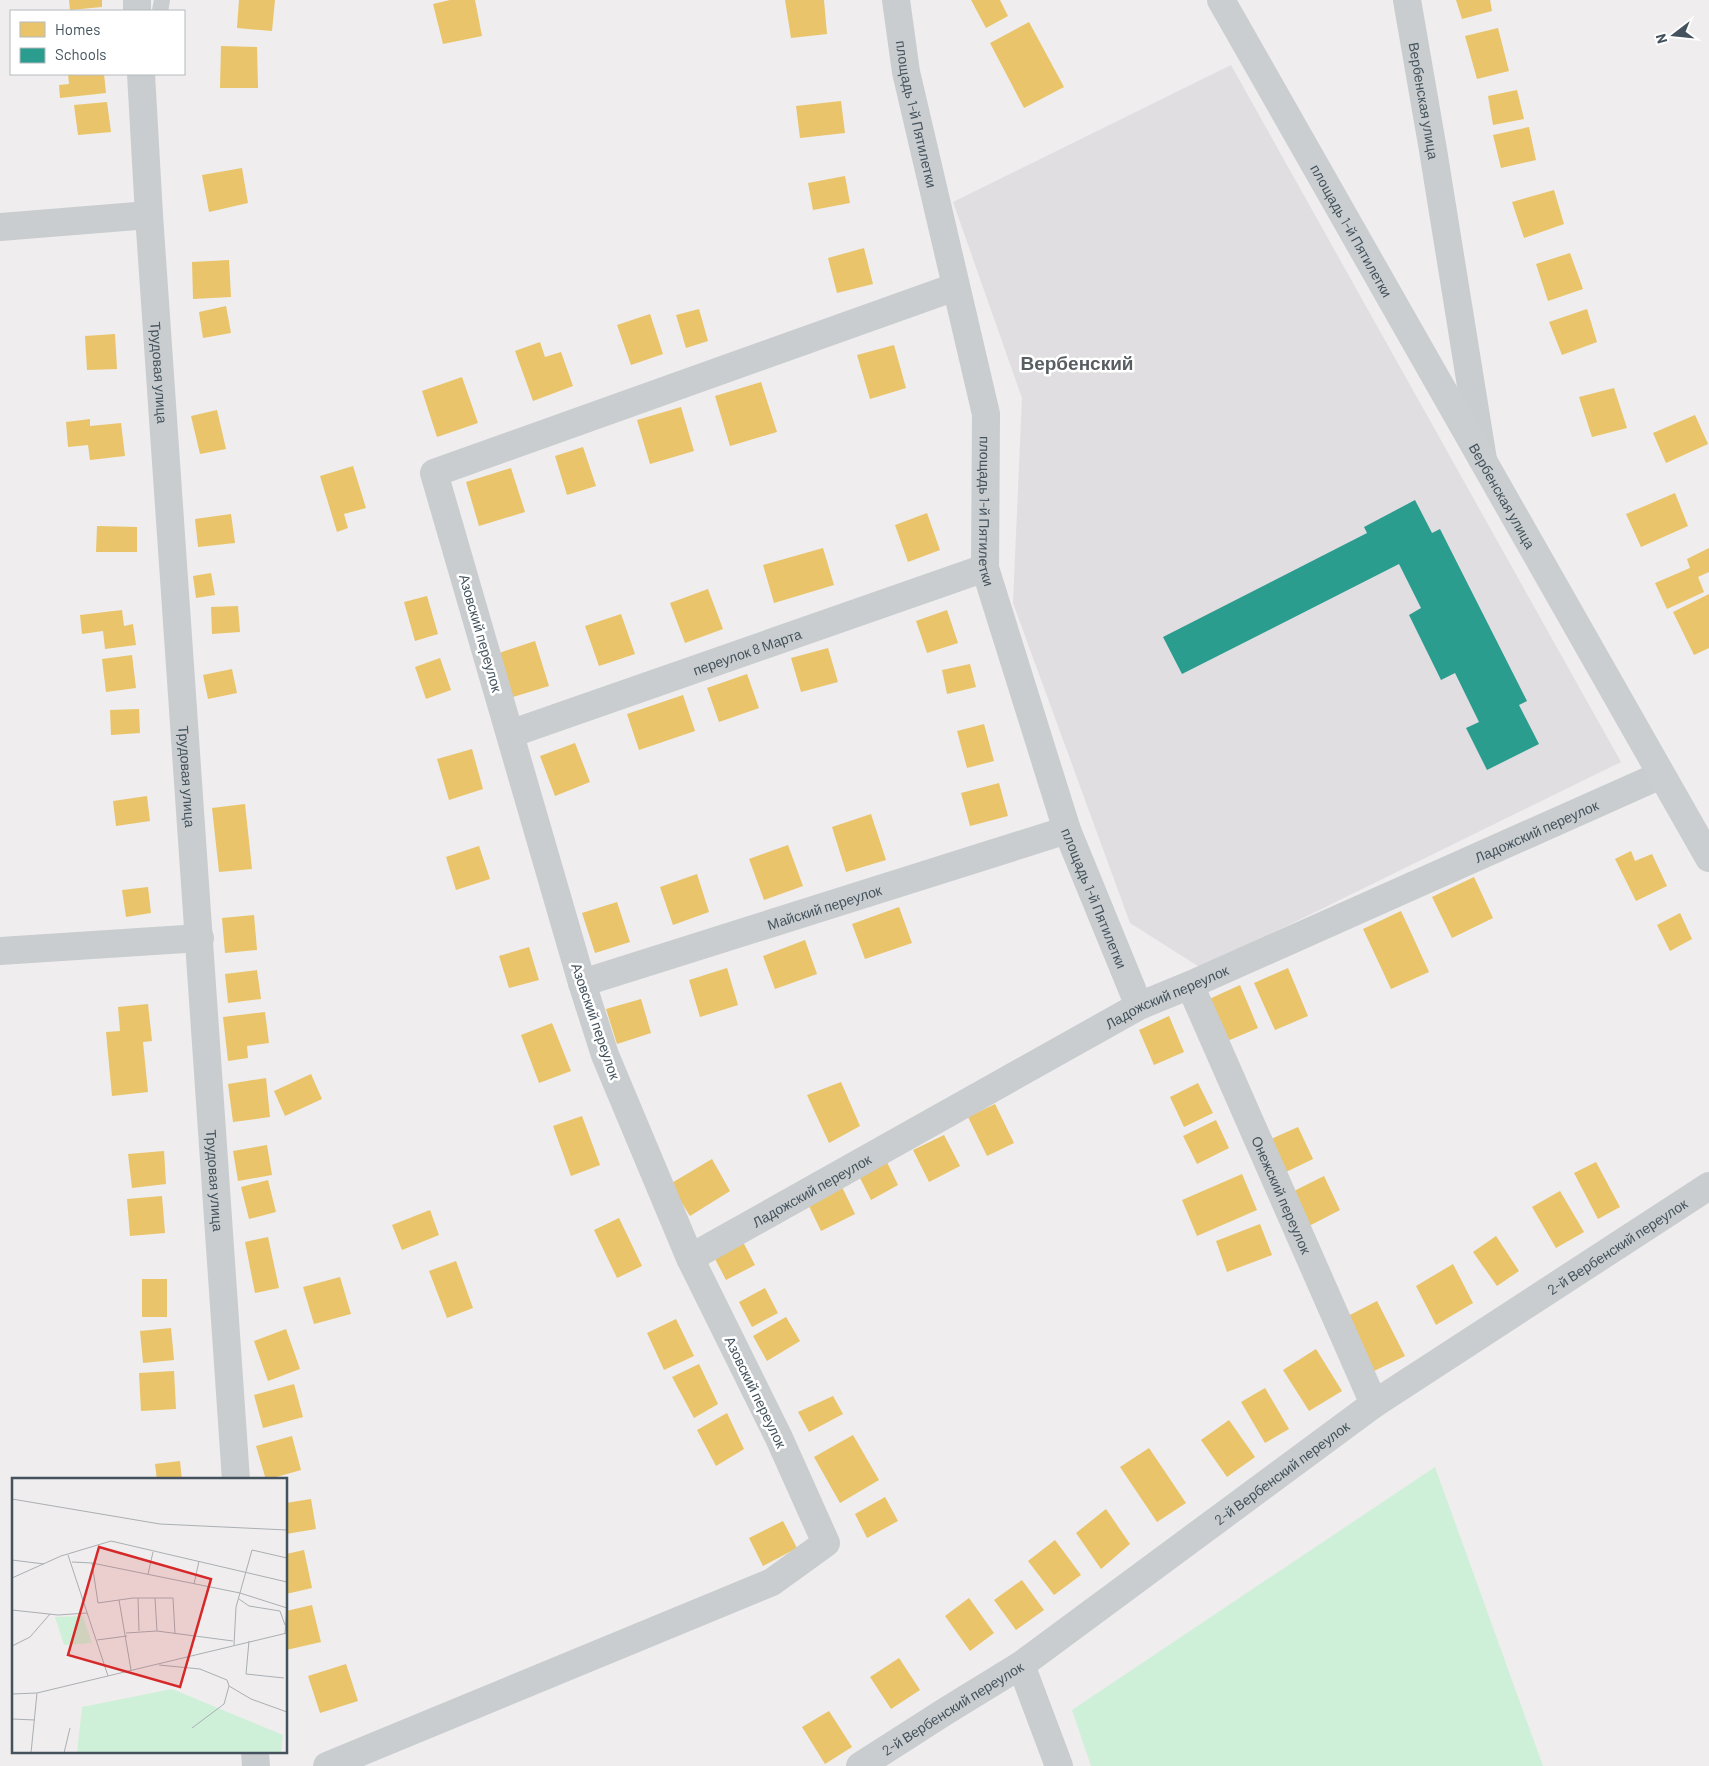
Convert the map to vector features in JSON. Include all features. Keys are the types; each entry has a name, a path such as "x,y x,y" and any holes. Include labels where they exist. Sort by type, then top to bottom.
{"main road":[{"name":"площадь 1-й Пятилетки","path":"1221,0 1483,461"},
{"name":"Вербенская улица","path":"1483,461 1709,858"}],"street":[{"name":"площадь 1-й Пятилетки","path":"896,0 906,72 986,414 985,568 1067,830 1139,1006"},
{"name":"Вербенская улица","path":"1407,0 1434,150 1483,461"},
{"name":"Трудовая улица","path":"141,75 149,215 236,1478"},
{"path":"0,227 149,215"},
{"name":"Азовский переулок","path":"327,1766 772,1582 826,1543 779,1438 690,1258 605,1055 582,984 434,473 955,286"},
{"name":"переулок 8 Марта","path":"510,734 985,568"},
{"name":"Ладожский переулок","path":"690,1258 1139,1006 1190,986 1662,775"},
{"name":"Майский переулок","path":"582,984 1067,830"},
{"path":"0,951 200,938"},
{"name":"Онежский переулок","path":"1190,986 1374,1404"},
{"name":"2-й Вербенский переулок","path":"860,1766 1021,1665 1374,1404 1709,1186"},
{"path":"1021,1665 1059,1766"}],"lane":[{"path":"143,116 150,75"}],"shaded area":[{"path":"1231,65 1621,762 1201,968 1130,923 1013,603 1022,398 953,202"}],"green space":[{"path":"1435,1467 1543,1766 1091,1766 1072,1710"}],"building: Homes":[{"path":"69,0 102,0 102,7 70,10"},
{"path":"239,0 275,0 272,31 237,28"},
{"path":"450,0 475,0 482,36 443,44 433,4"},
{"path":"785,0 824,0 827,34 791,38"},
{"path":"971,0 1000,0 1008,16 986,28"},
{"path":"1456,0 1490,0 1492,11 1462,19"},
{"path":"1029,22 1064,87 1024,108 990,43"},
{"path":"1498,28 1509,71 1477,79 1465,36"},
{"path":"221,46 257,47 258,88 220,88"},
{"path":"68,75 104,75 106,93 60,98 59,85 69,84"},
{"path":"1517,90 1524,119 1493,125 1488,96"},
{"path":"841,101 845,133 800,138 796,106"},
{"path":"107,102 111,132 78,135 74,105"},
{"path":"1529,127 1536,160 1501,168 1493,135"},
{"path":"242,168 248,203 209,212 202,175"},
{"path":"845,176 850,203 813,210 808,183"},
{"path":"1554,190 1564,224 1524,238 1512,202"},
{"path":"864,248 873,284 837,293 828,258"},
{"path":"1570,253 1583,289 1548,301 1536,264"},
{"path":"229,260 231,297 193,299 192,262"},
{"path":"226,306 231,333 203,338 199,312"},
{"path":"699,309 708,341 686,348 676,315"},
{"path":"1587,309 1597,342 1562,355 1549,322"},
{"path":"650,314 663,354 631,365 617,325"},
{"path":"115,334 117,369 87,370 85,336"},
{"path":"540,342 545,357 561,352 573,386 533,401 515,351"},
{"path":"894,345 906,388 870,399 857,355"},
{"path":"462,377 478,423 437,437 422,391"},
{"path":"761,382 777,432 730,446 715,396"},
{"path":"1614,388 1627,428 1592,437 1579,397"},
{"path":"681,407 694,451 650,464 637,420"},
{"path":"217,410 226,449 200,454 191,416"},
{"path":"1695,415 1708,444 1666,463 1653,433"},
{"path":"90,419 90,426 121,423 125,456 90,460 88,445 68,447 66,422"},
{"path":"583,447 596,486 567,495 555,456"},
{"path":"353,466 366,508 344,514 348,528 337,532 320,476"},
{"path":"511,468 525,512 479,526 466,482"},
{"path":"1675,493 1688,526 1641,547 1626,514"},
{"path":"927,513 940,550 908,562 895,525"},
{"path":"231,514 235,543 198,547 195,519"},
{"path":"97,526 137,527 137,552 96,552"},
{"path":"823,548 834,585 774,603 763,565"},
{"path":"1709,548 1709,572 1698,577 1704,592 1667,609 1655,583 1690,568 1687,559"},
{"path":"211,573 215,595 196,598 193,576"},
{"path":"708,589 723,629 685,643 670,603"},
{"path":"1709,594 1709,648 1694,655 1673,612"},
{"path":"427,596 438,634 415,641 404,602"},
{"path":"238,606 240,632 212,634 211,607"},
{"path":"122,610 124,626 133,624 136,645 105,649 103,631 82,634 80,615"},
{"path":"947,610 958,643 927,653 916,621"},
{"path":"621,614 635,654 599,666 585,626"},
{"path":"535,641 549,686 513,697 499,653"},
{"path":"828,648 838,682 801,692 791,658"},
{"path":"132,655 136,688 106,692 102,659"},
{"path":"440,658 451,690 426,699 415,667"},
{"path":"970,664 976,687 947,694 942,670"},
{"path":"232,669 237,693 208,699 203,675"},
{"path":"747,674 759,708 719,722 707,688"},
{"path":"683,695 695,731 639,750 627,714"},
{"path":"139,709 140,733 111,735 110,710"},
{"path":"984,724 994,761 967,768 957,731"},
{"path":"575,743 590,782 555,796 540,756"},
{"path":"472,749 483,789 449,800 437,759"},
{"path":"999,783 1008,816 970,826 961,793"},
{"path":"147,796 150,821 116,826 113,801"},
{"path":"245,804 252,869 219,872 212,808"},
{"path":"871,814 886,860 846,872 832,827"},
{"path":"788,845 803,886 764,900 749,859"},
{"path":"479,846 490,879 456,890 446,857"},
{"path":"1631,851 1635,861 1652,854 1667,886 1636,901 1615,859"},
{"path":"697,874 709,912 673,925 660,887"},
{"path":"1474,877 1493,918 1452,938 1432,897"},
{"path":"148,887 151,913 126,917 122,890"},
{"path":"617,902 630,942 595,953 582,913"},
{"path":"899,907 912,943 865,959 852,924"},
{"path":"1401,911 1429,972 1391,989 1363,929"},
{"path":"1680,913 1692,939 1670,951 1657,925"},
{"path":"254,915 257,950 225,953 222,918"},
{"path":"805,940 817,974 775,989 763,956"},
{"path":"529,947 539,980 509,988 499,956"},
{"path":"727,968 738,1005 700,1017 689,980"},
{"path":"1288,968 1308,1016 1275,1030 1254,983"},
{"path":"257,970 261,999 228,1003 225,974"},
{"path":"1240,985 1258,1028 1225,1042 1207,1000"},
{"path":"641,999 651,1033 617,1044 606,1009"},
{"path":"148,1004 152,1041 143,1042 148,1092 112,1096 106,1032 120,1031 118,1007"},
{"path":"265,1012 269,1043 247,1046 248,1058 228,1061 223,1017"},
{"path":"1169,1016 1184,1052 1154,1065 1139,1030"},
{"path":"552,1023 571,1071 539,1083 521,1035"},
{"path":"311,1074 322,1099 285,1116 274,1091"},
{"path":"266,1078 270,1117 233,1122 228,1084"},
{"path":"841,1082 860,1126 829,1143 807,1095"},
{"path":"1198,1083 1213,1113 1184,1127 1170,1097"},
{"path":"995,1104 1014,1143 987,1156 968,1117"},
{"path":"582,1116 600,1165 571,1176 553,1126"},
{"path":"1216,1120 1229,1148 1197,1164 1183,1136"},
{"path":"1298,1127 1313,1159 1286,1172 1271,1139"},
{"path":"944,1135 960,1166 929,1182 913,1150"},
{"path":"267,1145 272,1175 238,1181 233,1151"},
{"path":"164,1151 166,1184 132,1188 128,1154"},
{"path":"712,1159 730,1191 690,1216 670,1184"},
{"path":"886,1160 898,1185 871,1200 858,1174"},
{"path":"1596,1162 1620,1207 1598,1219 1574,1173"},
{"path":"1242,1174 1257,1210 1197,1236 1182,1200"},
{"path":"1324,1176 1340,1210 1309,1226 1292,1192"},
{"path":"268,1180 276,1212 249,1219 241,1187"},
{"path":"841,1185 855,1214 821,1231 807,1202"},
{"path":"1560,1191 1584,1232 1556,1248 1532,1207"},
{"path":"162,1196 165,1233 130,1236 127,1199"},
{"path":"430,1210 439,1235 402,1250 392,1225"},
{"path":"619,1218 642,1266 617,1278 594,1230"},
{"path":"1260,1224 1272,1255 1227,1272 1216,1241"},
{"path":"1496,1236 1519,1271 1497,1286 1473,1252"},
{"path":"268,1237 279,1288 255,1293 245,1242"},
{"path":"742,1240 755,1265 726,1280 713,1255"},
{"path":"456,1261 473,1308 447,1318 429,1271"},
{"path":"1453,1264 1473,1303 1436,1325 1416,1286"},
{"path":"340,1277 351,1314 314,1324 303,1287"},
{"path":"142,1279 167,1279 167,1317 142,1317"},
{"path":"765,1288 778,1313 752,1327 739,1302"},
{"path":"1377,1301 1405,1356 1374,1371 1346,1317"},
{"path":"786,1317 800,1341 767,1361 753,1336"},
{"path":"676,1319 694,1356 664,1370 647,1333"},
{"path":"171,1328 174,1360 143,1363 140,1331"},
{"path":"286,1329 300,1369 268,1381 254,1341"},
{"path":"1316,1349 1342,1391 1309,1411 1283,1370"},
{"path":"699,1364 718,1404 694,1418 672,1377"},
{"path":"174,1371 176,1409 141,1411 139,1373"},
{"path":"294,1384 303,1417 263,1428 254,1395"},
{"path":"1265,1388 1289,1429 1265,1443 1241,1402"},
{"path":"833,1396 843,1414 809,1432 798,1412"},
{"path":"727,1413 744,1449 716,1466 697,1430"},
{"path":"1229,1420 1255,1457 1227,1477 1201,1440"},
{"path":"853,1435 879,1480 840,1503 814,1457"},
{"path":"292,1436 301,1470 273,1478 265,1478 256,1446"},
{"path":"1149,1448 1186,1503 1157,1522 1120,1467"},
{"path":"180,1461 182,1478 157,1478 155,1464"},
{"path":"885,1497 898,1521 867,1538 855,1514"},
{"path":"311,1499 316,1529 288,1534 288,1503"},
{"path":"1106,1509 1130,1544 1101,1569 1076,1533"},
{"path":"783,1521 797,1548 763,1566 749,1538"},
{"path":"1055,1540 1081,1575 1054,1595 1028,1561"},
{"path":"304,1550 312,1588 288,1594 288,1554"},
{"path":"1022,1580 1044,1610 1016,1630 994,1600"},
{"path":"969,1598 994,1633 970,1651 945,1616"},
{"path":"312,1605 321,1642 288,1650 288,1611"},
{"path":"899,1658 920,1690 891,1709 870,1677"},
{"path":"346,1664 358,1701 320,1713 308,1676"},
{"path":"829,1711 852,1747 825,1764 802,1727"}],"building: Schools":[{"path":"1415,500 1432,533 1440,529 1527,701 1519,705 1539,744 1487,770 1466,728 1479,722 1455,673 1441,680 1409,615 1421,608 1399,564 1182,674 1163,637 1367,533 1364,527"}],"district":[{"name":"Вербенский","path":"1077,362"}]}
